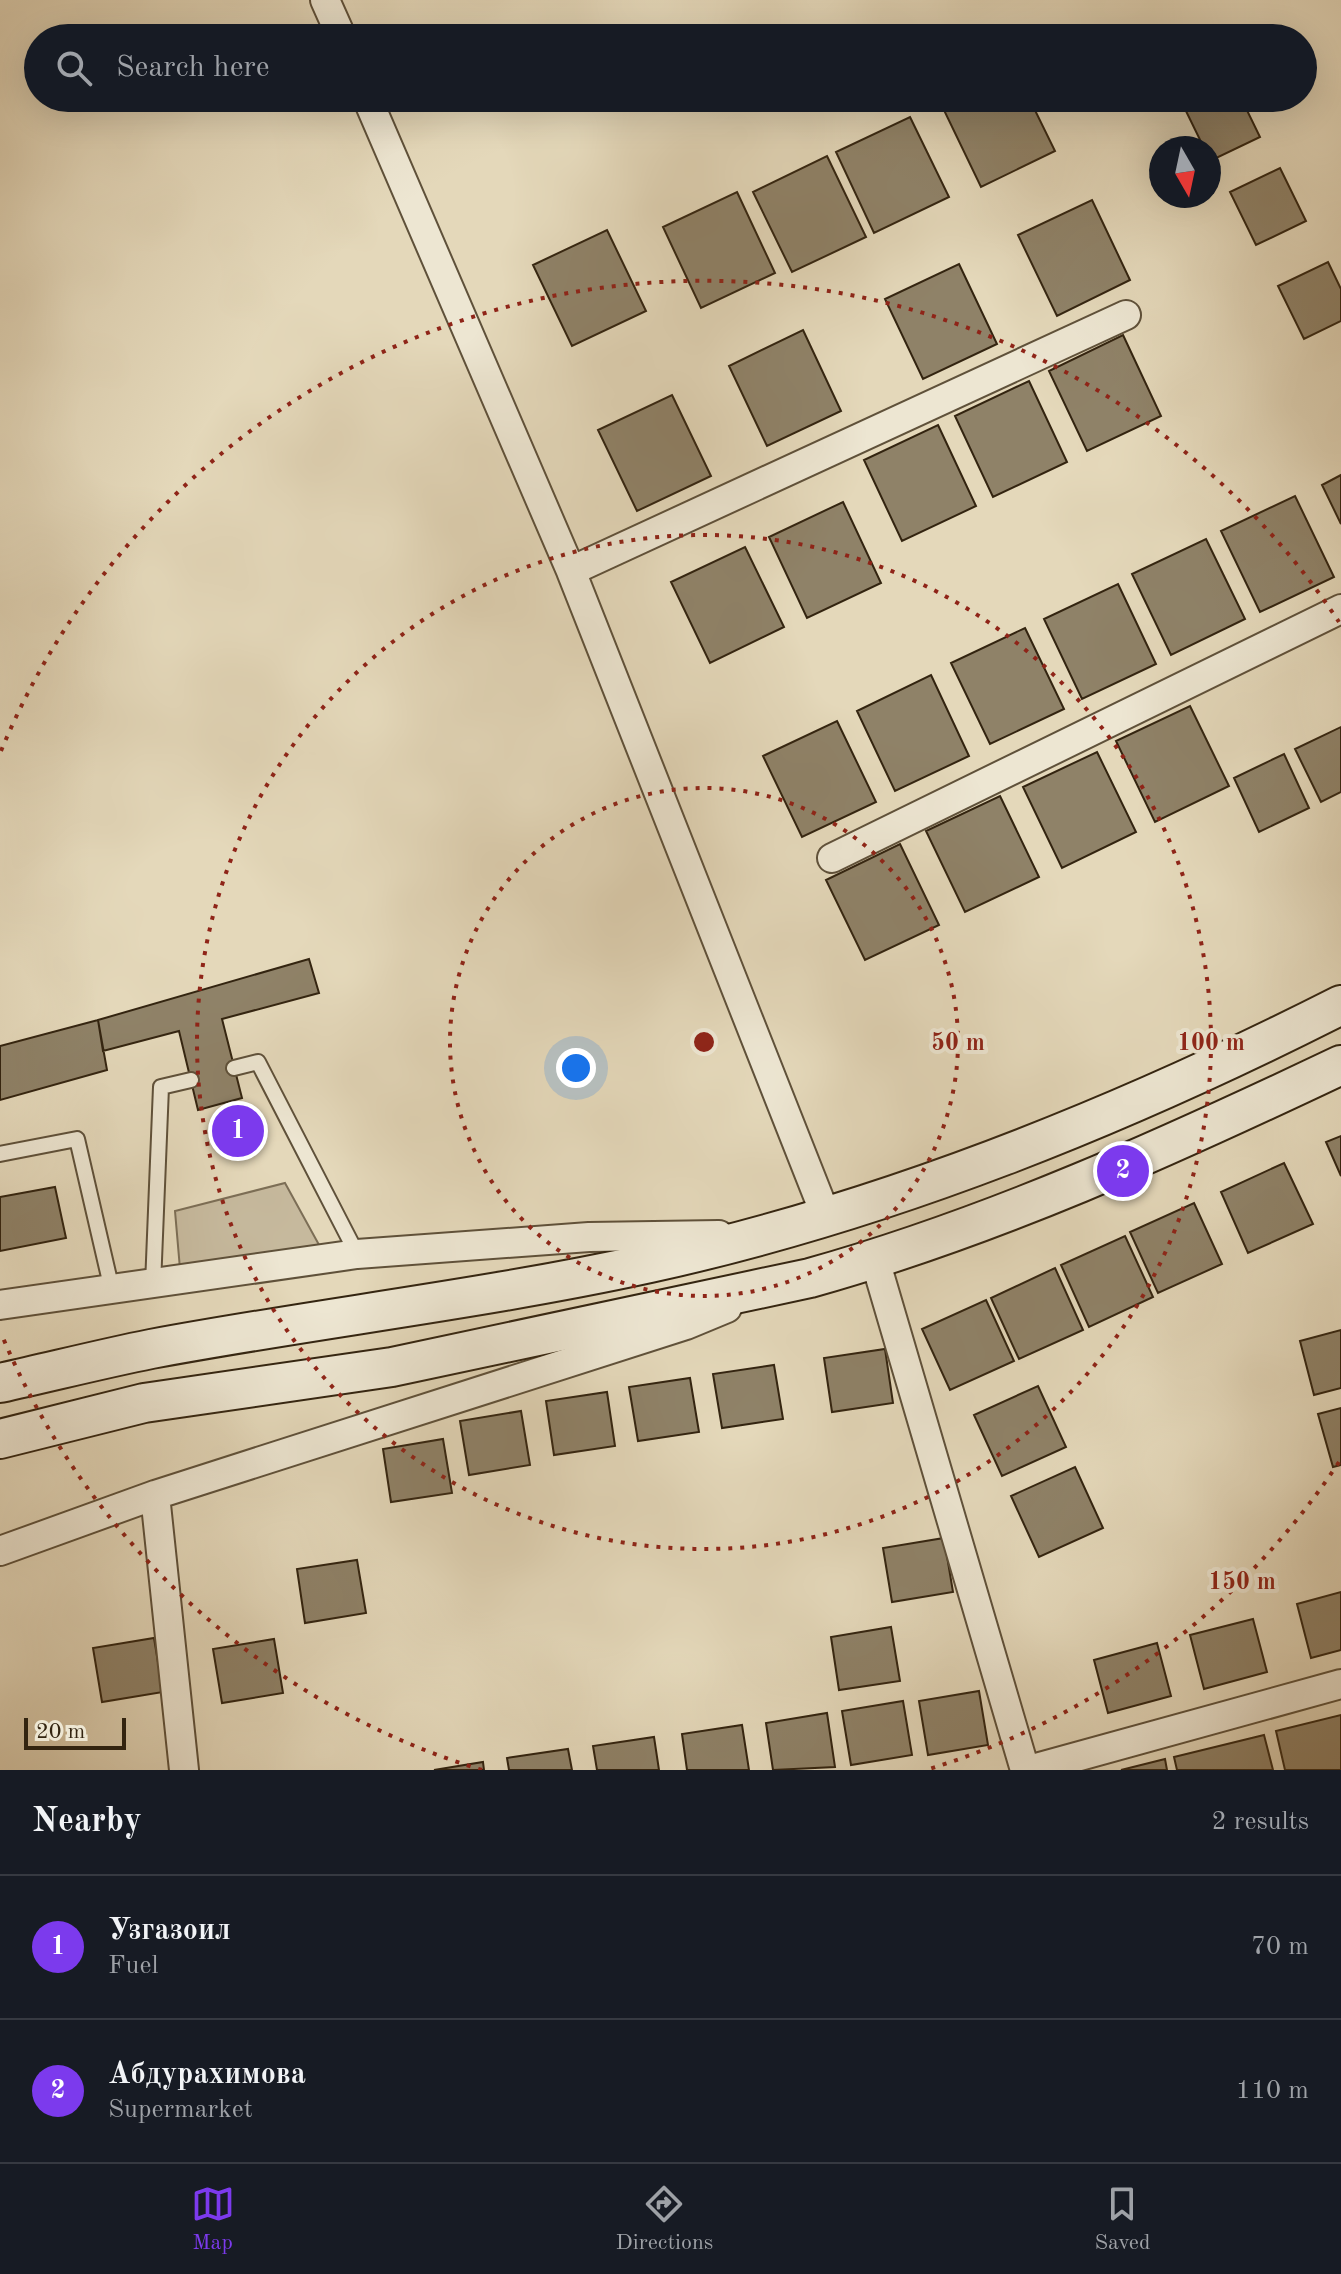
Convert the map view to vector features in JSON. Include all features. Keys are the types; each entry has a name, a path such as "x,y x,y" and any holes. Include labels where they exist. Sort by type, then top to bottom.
{"main road":[{"path":"0,1383 149,1349 502,1293 654,1262 826,1216 987,1162 1144,1100 1341,1005"},
{"path":"0,1439 144,1403 392,1367 775,1288 875,1260 1007,1214 1148,1156 1341,1065"}],"street":[{"path":"325,0 336,24"},
{"path":"373,112 571,571 826,1216"},
{"path":"571,571 1126,315"},
{"path":"832,858 1341,609"},
{"path":"0,1305 357,1254 589,1237 760,1234"},
{"path":"875,1260 1027,1770 1341,1684"},
{"path":"0,1551 155,1495 686,1325 775,1288"},
{"path":"155,1495 184,1770"}],"lane":[{"path":"234,1068 258,1062 357,1254"},
{"path":"153,1285 161,1087 191,1080"},
{"path":"0,1154 77,1139 112,1290"}],"shaded area":[{"path":"285,1183 329,1263 182,1292 175,1211"}],"building":[{"path":"945,112 1036,112 1055,151 981,187"},
{"path":"1186,112 1248,112 1260,137 1221,156 1221,136 1198,136"},
{"path":"910,117 949,197 874,233 836,152"},
{"path":"827,156 866,237 792,272 753,192"},
{"path":"1280,168 1306,221 1256,245 1230,192"},
{"path":"737,192 775,273 701,308 663,227"},
{"path":"1092,200 1130,280 1057,316 1018,235"},
{"path":"607,230 646,311 572,346 533,265"},
{"path":"1328,262 1341,289 1341,321 1304,339 1278,286"},
{"path":"959,264 997,344 923,379 885,299"},
{"path":"803,330 841,411 767,446 729,366"},
{"path":"1123,335 1161,416 1087,451 1049,371"},
{"path":"1029,381 1067,462 993,497 955,416"},
{"path":"672,395 711,476 637,511 598,430"},
{"path":"938,425 976,506 902,541 864,460"},
{"path":"1341,475 1341,524 1322,485"},
{"path":"1295,496 1334,577 1260,612 1221,531"},
{"path":"843,502 881,583 807,618 769,537"},
{"path":"1206,539 1245,619 1171,655 1132,574"},
{"path":"745,547 784,627 710,663 671,582"},
{"path":"1118,584 1156,664 1082,699 1044,619"},
{"path":"1025,628 1064,709 990,744 951,663"},
{"path":"931,675 969,756 895,791 857,711"},
{"path":"1190,706 1229,786 1155,822 1116,741"},
{"path":"837,721 876,802 802,837 763,756"},
{"path":"1341,727 1341,792 1321,802 1295,749"},
{"path":"1097,752 1136,832 1062,868 1023,787"},
{"path":"1284,754 1309,808 1259,832 1234,778"},
{"path":"1000,796 1039,877 965,912 926,831"},
{"path":"900,844 939,925 865,960 826,880"},
{"path":"309,959 319,993 222,1019 242,1098 198,1110 179,1031 103,1051 98,1020"},
{"path":"98,1020 107,1070 0,1100 0,1046"},
{"path":"1341,1136 1341,1176 1326,1142"},
{"path":"1284,1163 1313,1224 1248,1253 1221,1192"},
{"path":"55,1187 66,1238 0,1251 0,1197"},
{"path":"1194,1203 1222,1264 1158,1293 1130,1232"},
{"path":"1125,1236 1153,1297 1089,1327 1061,1265"},
{"path":"1055,1268 1083,1330 1019,1359 991,1298"},
{"path":"986,1300 1014,1361 950,1390 922,1329"},
{"path":"1341,1330 1341,1388 1314,1395 1300,1341"},
{"path":"885,1349 893,1403 832,1412 824,1358"},
{"path":"774,1365 783,1419 722,1428 713,1374"},
{"path":"690,1378 699,1432 638,1441 629,1387"},
{"path":"1038,1386 1066,1447 1002,1476 974,1415"},
{"path":"607,1392 615,1446 554,1455 546,1401"},
{"path":"1341,1408 1341,1465 1333,1467 1318,1414"},
{"path":"521,1411 530,1465 469,1475 460,1421"},
{"path":"443,1439 452,1493 391,1502 383,1449"},
{"path":"1075,1467 1103,1528 1039,1557 1011,1496"},
{"path":"944,1538 953,1592 892,1602 883,1548"},
{"path":"357,1560 366,1613 305,1623 297,1569"},
{"path":"1341,1592 1341,1650 1311,1658 1297,1604"},
{"path":"1253,1619 1267,1672 1204,1689 1190,1635"},
{"path":"891,1627 900,1681 839,1690 831,1637"},
{"path":"154,1638 163,1692 102,1702 93,1648"},
{"path":"274,1639 283,1693 222,1703 213,1649"},
{"path":"1157,1643 1171,1696 1108,1713 1094,1660"},
{"path":"979,1691 988,1745 928,1755 919,1701"},
{"path":"903,1701 912,1755 851,1765 842,1711"},
{"path":"827,1713 835,1767 773,1770 766,1723"},
{"path":"1341,1715 1341,1770 1285,1770 1276,1731"},
{"path":"742,1725 749,1770 687,1770 682,1734"},
{"path":"1264,1735 1273,1770 1177,1770 1174,1757"},
{"path":"654,1737 659,1770 597,1770 593,1746"},
{"path":"568,1749 572,1770 509,1770 507,1758"},
{"path":"1165,1759 1167,1770 1121,1770"},
{"path":"483,1762 484,1770 434,1770"}],"place":[{"name":"Узгазоил","path":"238,1131"},
{"name":"Абдурахимова","path":"1123,1171"}]}
